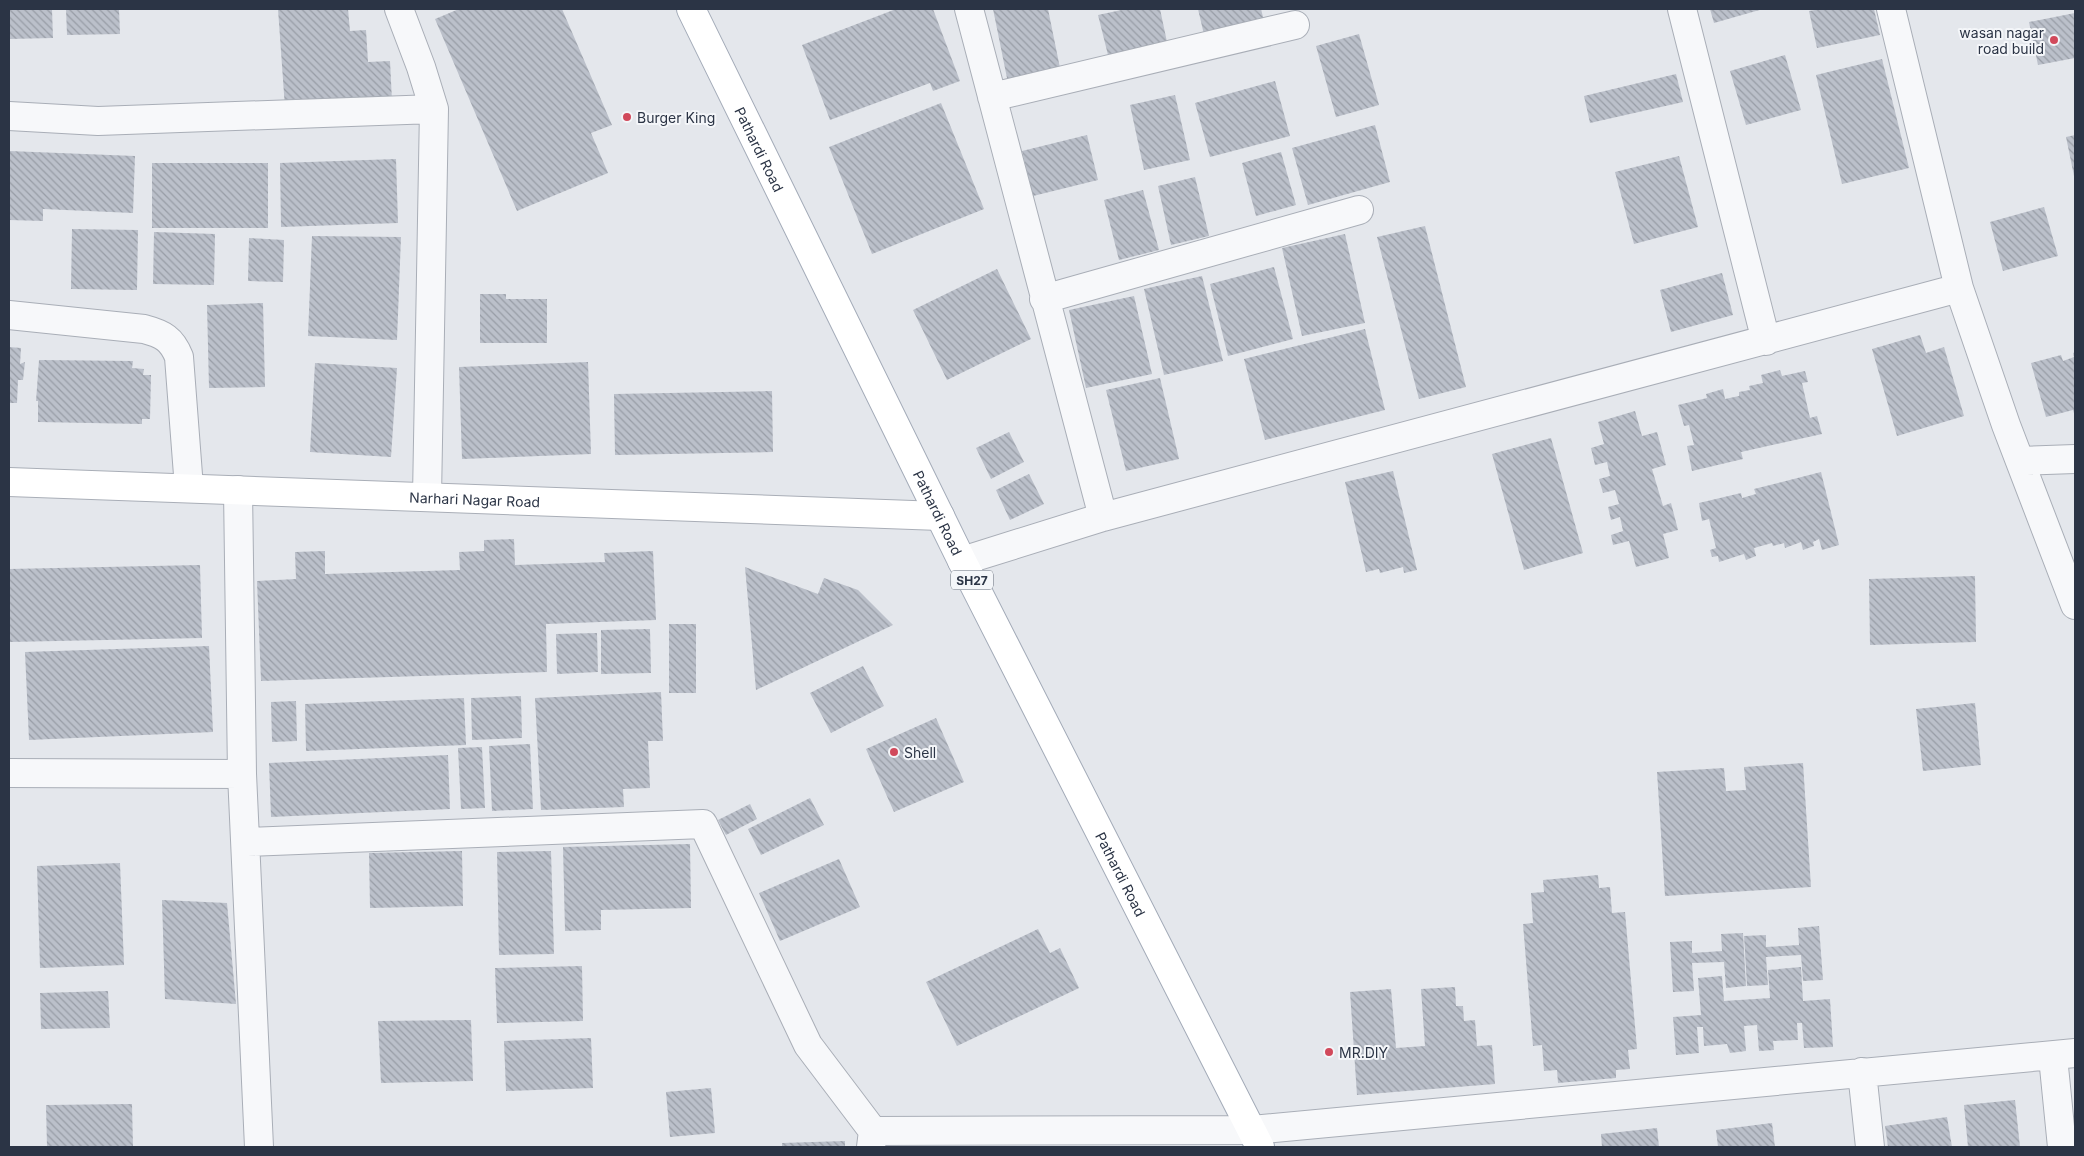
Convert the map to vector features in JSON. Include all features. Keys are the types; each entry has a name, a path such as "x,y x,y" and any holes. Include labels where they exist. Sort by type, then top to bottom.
{"main road":[{"name":"Pathardi Road","path":"691,9 962,561 1256,1139"},
{"name":"Narhari Nagar Road","path":"9,482 940,516"}],"street":[{"path":"399,9 422,67 434,109 427,497"},
{"path":"969,9 1103,517"},
{"path":"1682,9 1766,341"},
{"path":"1891,9 1960,288 2020,461 2075,605"},
{"path":"992,97 1295,25"},
{"path":"9,116 98,121 434,109"},
{"path":"1044,299 1359,210"},
{"path":"962,561 1103,517 1960,288"},
{"path":"9,315 144,330 161,333 174,343 179,357 189,488"},
{"path":"2020,461 2075,459"},
{"path":"238,490 242,774 247,842 258,1147"},
{"path":"9,773 242,774"},
{"path":"247,842 704,824 808,1045 872,1139 1256,1139 1862,1072 2064,1055 2062,1147"},
{"path":"1862,1072 1870,1147"}],"building":[{"path":"9,9 52,9 53,38 9,39"},
{"path":"66,9 119,9 120,34 67,35"},
{"path":"278,9 348,9 350,31 366,30 368,62 390,61 392,101 285,108"},
{"path":"459,9 562,9 612,125 591,133 608,173 517,211 435,19"},
{"path":"896,9 933,9 960,81 933,91 930,83 830,120 802,45"},
{"path":"993,9 1048,9 1061,73 1008,83"},
{"path":"1126,9 1160,9 1167,42 1108,55 1098,15"},
{"path":"1198,9 1261,9 1265,25 1205,39"},
{"path":"1710,9 1763,9 1714,23"},
{"path":"1821,9 1874,9 1880,35 1817,48 1809,11"},
{"name":"wasan nagar road build","path":"2075,13 2075,58 2038,65 2029,22"},
{"path":"1359,34 1379,105 1336,117 1316,46"},
{"path":"1785,55 1801,110 1746,125 1730,71"},
{"path":"1882,59 1909,168 1842,184 1816,75"},
{"path":"1676,74 1683,102 1590,123 1584,96"},
{"path":"1275,81 1290,136 1210,157 1195,103"},
{"path":"1175,95 1190,160 1144,170 1130,105"},
{"path":"941,103 984,209 872,254 829,147"},
{"path":"1375,125 1390,182 1308,205 1292,148"},
{"path":"1087,135 1098,180 1033,196 1022,151"},
{"path":"2075,135 2075,176 2074,176 2066,137"},
{"path":"9,151 135,156 133,213 43,209 43,221 9,220"},
{"path":"1281,152 1296,205 1256,216 1242,163"},
{"path":"1679,156 1698,227 1634,244 1615,172"},
{"path":"396,159 398,223 281,227 280,163"},
{"path":"152,163 268,163 268,228 152,228"},
{"path":"1195,177 1209,236 1171,245 1158,186"},
{"path":"1143,190 1159,250 1119,260 1104,200"},
{"path":"2044,207 2058,256 2003,271 1990,222"},
{"path":"1425,226 1466,387 1419,399 1377,237"},
{"path":"72,229 138,230 137,290 71,289"},
{"path":"154,232 215,234 214,285 153,284"},
{"path":"1345,234 1365,323 1302,336 1282,248"},
{"path":"312,236 401,237 397,340 308,336"},
{"path":"249,238 284,240 283,282 248,281"},
{"path":"1274,267 1293,339 1228,356 1210,284"},
{"path":"997,269 1031,339 947,380 913,310"},
{"path":"1722,273 1733,315 1671,332 1660,290"},
{"path":"1202,276 1223,361 1164,375 1144,289"},
{"path":"480,294 506,294 506,299 547,299 547,343 480,343"},
{"path":"1134,296 1152,374 1086,388 1069,310"},
{"path":"263,303 265,387 209,388 207,305"},
{"path":"1365,329 1385,410 1265,440 1244,359"},
{"path":"1920,335 1926,353 1944,347 1964,416 1897,436 1872,349"},
{"path":"9,347 21,348 20,364 25,362 23,380 18,380 17,403 9,403"},
{"path":"2075,352 2075,417 2073,410 2046,417 2031,363 2061,355 2063,361 2074,357 2073,353"},
{"path":"39,360 133,361 132,368 144,369 143,375 151,375 150,419 142,419 142,424 38,422 38,401 36,401"},
{"path":"588,362 591,454 462,459 459,367"},
{"path":"315,363 397,368 391,457 310,452"},
{"path":"1780,370 1782,376 1805,371 1808,382 1802,383 1810,418 1817,416 1822,434 1741,452 1743,459 1692,471 1687,446 1694,445 1689,425 1684,426 1678,405 1707,398 1706,394 1723,389 1725,399 1739,396 1739,392 1750,390 1749,386 1763,383 1761,375"},
{"path":"1160,378 1179,459 1126,471 1106,390"},
{"path":"772,391 773,452 615,455 614,394"},
{"path":"1635,411 1642,436 1657,432 1666,465 1652,469 1663,506 1671,503 1678,530 1663,534 1669,558 1636,567 1629,541 1613,545 1611,535 1623,531 1620,517 1611,520 1608,507 1619,504 1615,490 1603,493 1599,479 1610,476 1607,462 1595,465 1591,448 1604,444 1598,422"},
{"path":"1009,432 1024,462 991,479 976,448"},
{"path":"1551,438 1583,553 1524,570 1492,454"},
{"path":"1393,471 1417,570 1404,573 1403,567 1380,573 1379,569 1366,572 1345,482"},
{"path":"1821,472 1839,545 1822,550 1819,539 1813,542 1814,546 1803,550 1801,542 1785,548 1784,543 1773,546 1772,543 1754,548 1756,556 1746,560 1744,554 1719,562 1718,556 1712,557 1710,550 1716,548 1709,519 1702,521 1699,503 1741,493 1742,498 1756,494 1754,489"},
{"path":"1029,474 1044,504 1010,520 996,490"},
{"path":"514,539 515,565 605,562 604,553 653,551 656,620 546,624 547,672 261,681 257,581 296,579 295,552 325,551 325,574 460,570 459,552 484,551 484,540"},
{"path":"200,565 202,638 9,642 9,569"},
{"path":"745,567 818,594 824,578 858,590 893,625 756,690"},
{"path":"1975,576 1976,642 1870,645 1869,579"},
{"path":"669,624 696,624 696,693 669,693"},
{"path":"650,629 651,673 601,674 601,630"},
{"path":"597,633 598,672 557,674 556,634"},
{"path":"209,646 213,732 29,740 25,652"},
{"path":"863,666 884,706 831,733 810,693"},
{"path":"661,692 663,741 648,741 650,788 623,789 624,807 541,810 535,698"},
{"path":"521,696 522,738 472,740 471,698"},
{"path":"464,698 466,745 306,751 305,704"},
{"path":"296,701 297,741 272,742 271,702"},
{"path":"1975,703 1981,765 1923,771 1916,709"},
{"path":"936,718 964,782 894,812 866,749"},
{"path":"530,744 533,809 492,811 489,746"},
{"path":"482,747 485,808 461,809 458,748"},
{"path":"448,755 450,809 271,817 269,763"},
{"path":"1803,763 1811,887 1665,896 1657,772 1724,768 1726,791 1746,790 1744,767"},
{"path":"810,798 824,825 761,855 748,829"},
{"path":"750,804 757,819 726,835 718,820"},
{"path":"690,844 691,908 601,910 601,930 565,931 563,847"},
{"path":"462,851 463,906 370,908 369,853"},
{"path":"551,851 554,954 499,955 497,852"},
{"path":"839,859 860,907 780,941 759,893"},
{"path":"120,863 124,965 40,968 37,866"},
{"path":"1598,875 1599,888 1610,887 1612,913 1625,912 1637,1049 1628,1050 1630,1069 1616,1070 1616,1078 1558,1083 1557,1070 1544,1071 1542,1045 1533,1046 1523,924 1533,923 1531,893 1544,892 1543,880"},
{"path":"162,900 227,903 236,1004 165,999"},
{"path":"1819,926 1823,980 1803,981 1801,955 1766,957 1768,985 1747,986 1744,936 1766,935 1766,947 1799,945 1798,928"},
{"path":"1038,929 1050,953 1060,948 1079,988 957,1046 926,982"},
{"path":"1743,933 1746,986 1726,988 1724,962 1692,963 1694,991 1673,992 1670,942 1692,941 1692,953 1722,951 1721,934"},
{"path":"582,966 583,1021 497,1023 495,968"},
{"path":"1801,967 1803,1001 1830,999 1833,1047 1804,1048 1802,1023 1797,1023 1798,1040 1773,1041 1774,1050 1759,1051 1757,1025 1744,1026 1746,1051 1730,1053 1727,1044 1704,1046 1703,1027 1697,1027 1699,1053 1676,1055 1673,1017 1701,1015 1698,978 1722,976 1724,1001 1770,998 1768,970"},
{"path":"1455,987 1456,1006 1463,1006 1464,1021 1475,1020 1477,1046 1492,1045 1495,1084 1357,1095 1350,992 1391,989 1396,1048 1425,1046 1421,989"},
{"path":"108,991 110,1028 41,1029 40,993"},
{"path":"471,1020 473,1081 381,1083 378,1021"},
{"path":"591,1038 593,1088 506,1091 504,1041"},
{"path":"711,1088 715,1133 670,1137 666,1092"},
{"path":"2015,1100 2020,1147 1968,1147 1964,1105"},
{"path":"132,1104 133,1147 47,1147 46,1105"},
{"path":"1947,1117 1952,1147 1888,1147 1885,1126"},
{"path":"1772,1123 1775,1147 1718,1147 1716,1130"},
{"path":"1657,1128 1659,1147 1602,1147 1601,1134"},
{"path":"845,1141 845,1147 782,1147 782,1143"}],"place":[{"name":"wasan nagar road build","path":"2054,40"},
{"name":"Burger King","path":"627,117"},
{"name":"Shell","path":"894,752"},
{"name":"MR.DIY","path":"1329,1052"}]}
